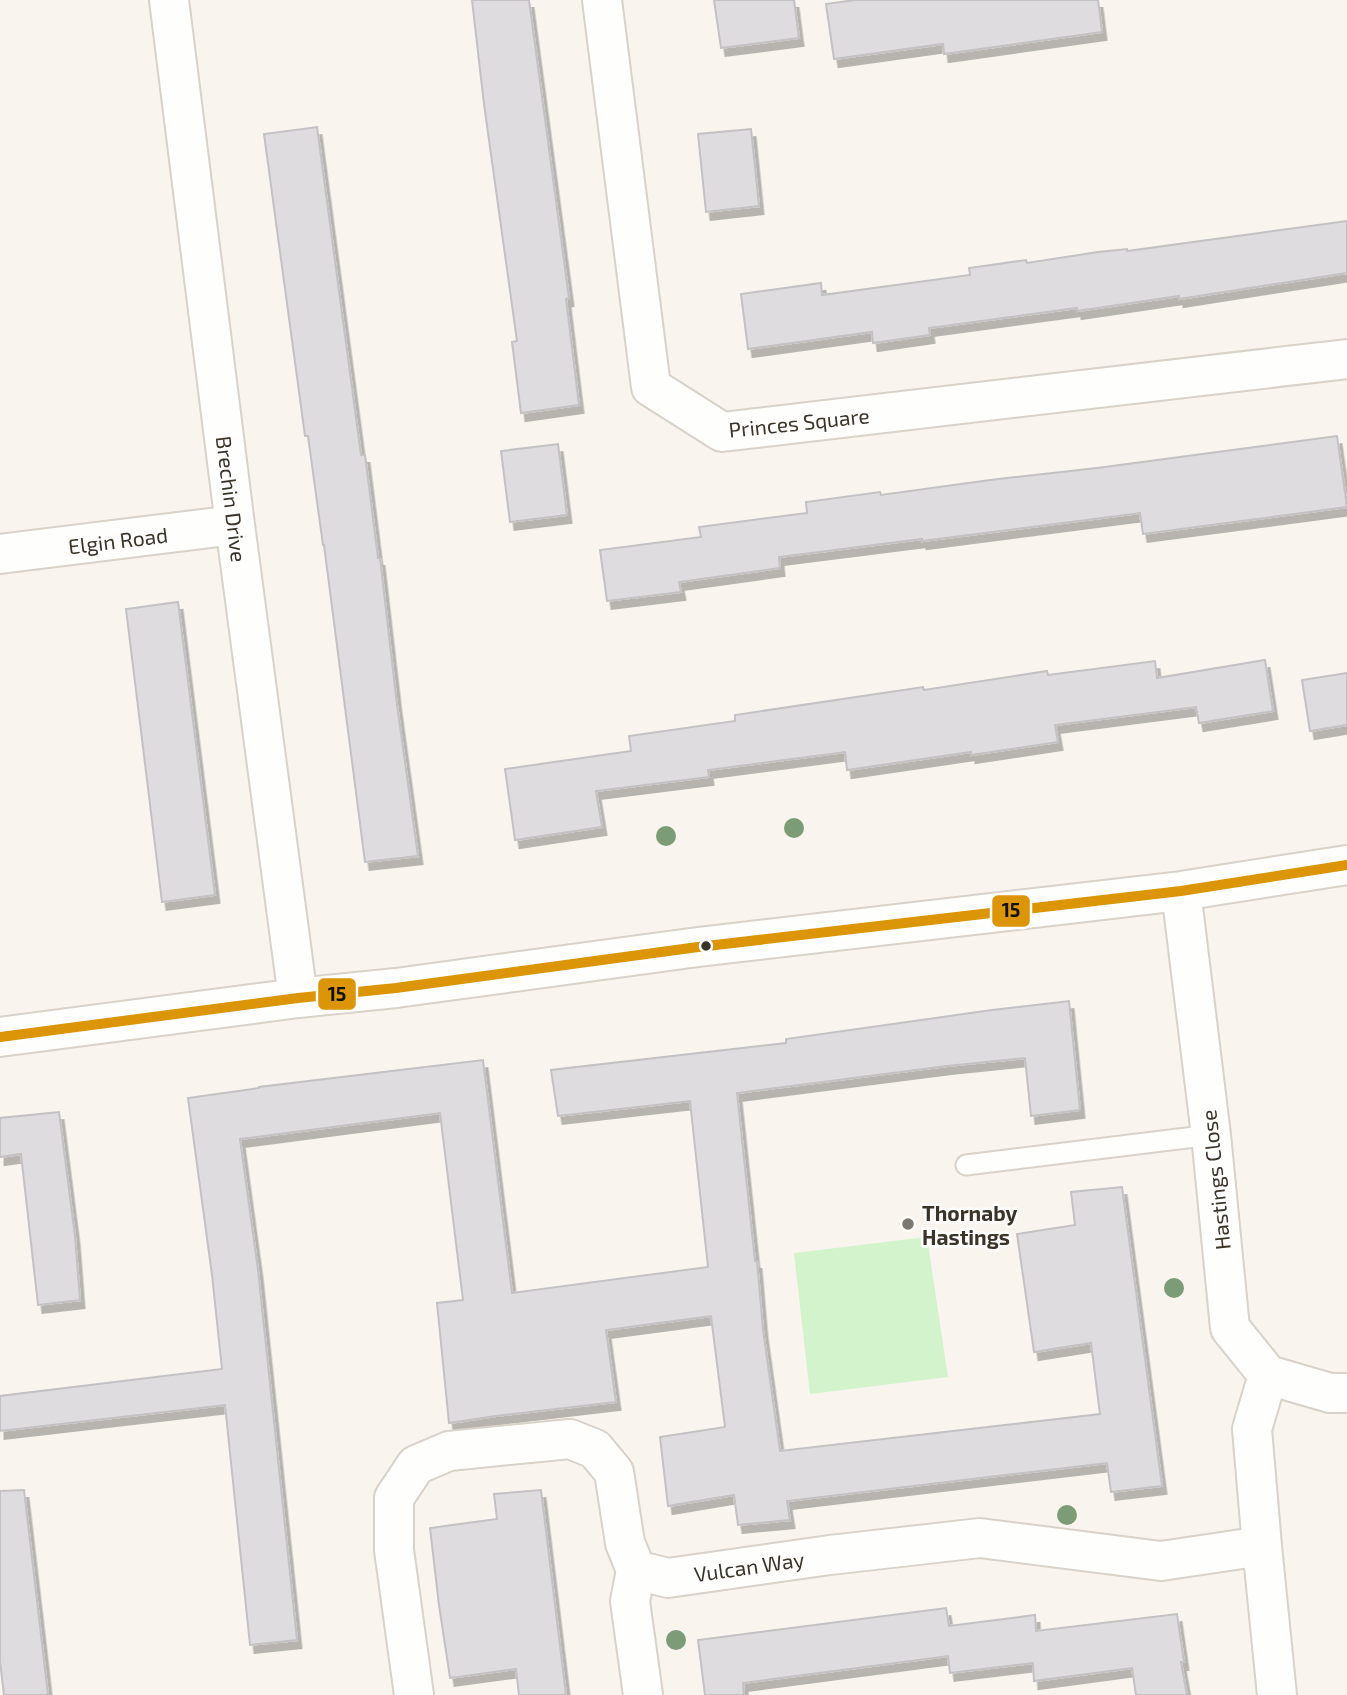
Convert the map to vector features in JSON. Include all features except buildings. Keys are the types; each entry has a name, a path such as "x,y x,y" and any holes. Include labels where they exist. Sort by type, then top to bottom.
{"street":[{"name":"Brechin Drive","path":"169,0 298,998"},
{"name":"Princes Square","path":"602,0 651,387 722,432 1347,359"},
{"name":"Elgin Road","path":"0,554 235,525"},
{"path":"0,1037 698,947 1181,891 1347,865"},
{"name":"Hastings Close","path":"1181,891 1211,1135 1230,1328 1268,1375"},
{"path":"1277,1695 1252,1429 1268,1375 1330,1393 1347,1393"},
{"path":"414,1695 394,1550 394,1498 416,1465 449,1451 570,1439 595,1449 614,1472 625,1543 636,1570 630,1601 643,1695"},
{"name":"Vulcan Way","path":"636,1570 668,1577 980,1538 1161,1560 1262,1546"}],"lane":[{"path":"966,1165 1211,1135"}],"green space":[{"path":"927,1237 948,1377 810,1394 794,1253"}],"transit line":[{"name":"15","path":"0,1037 698,947 1181,891 1347,865"}],"place":[{"name":"Thornaby Hastings","path":"908,1224"}]}
